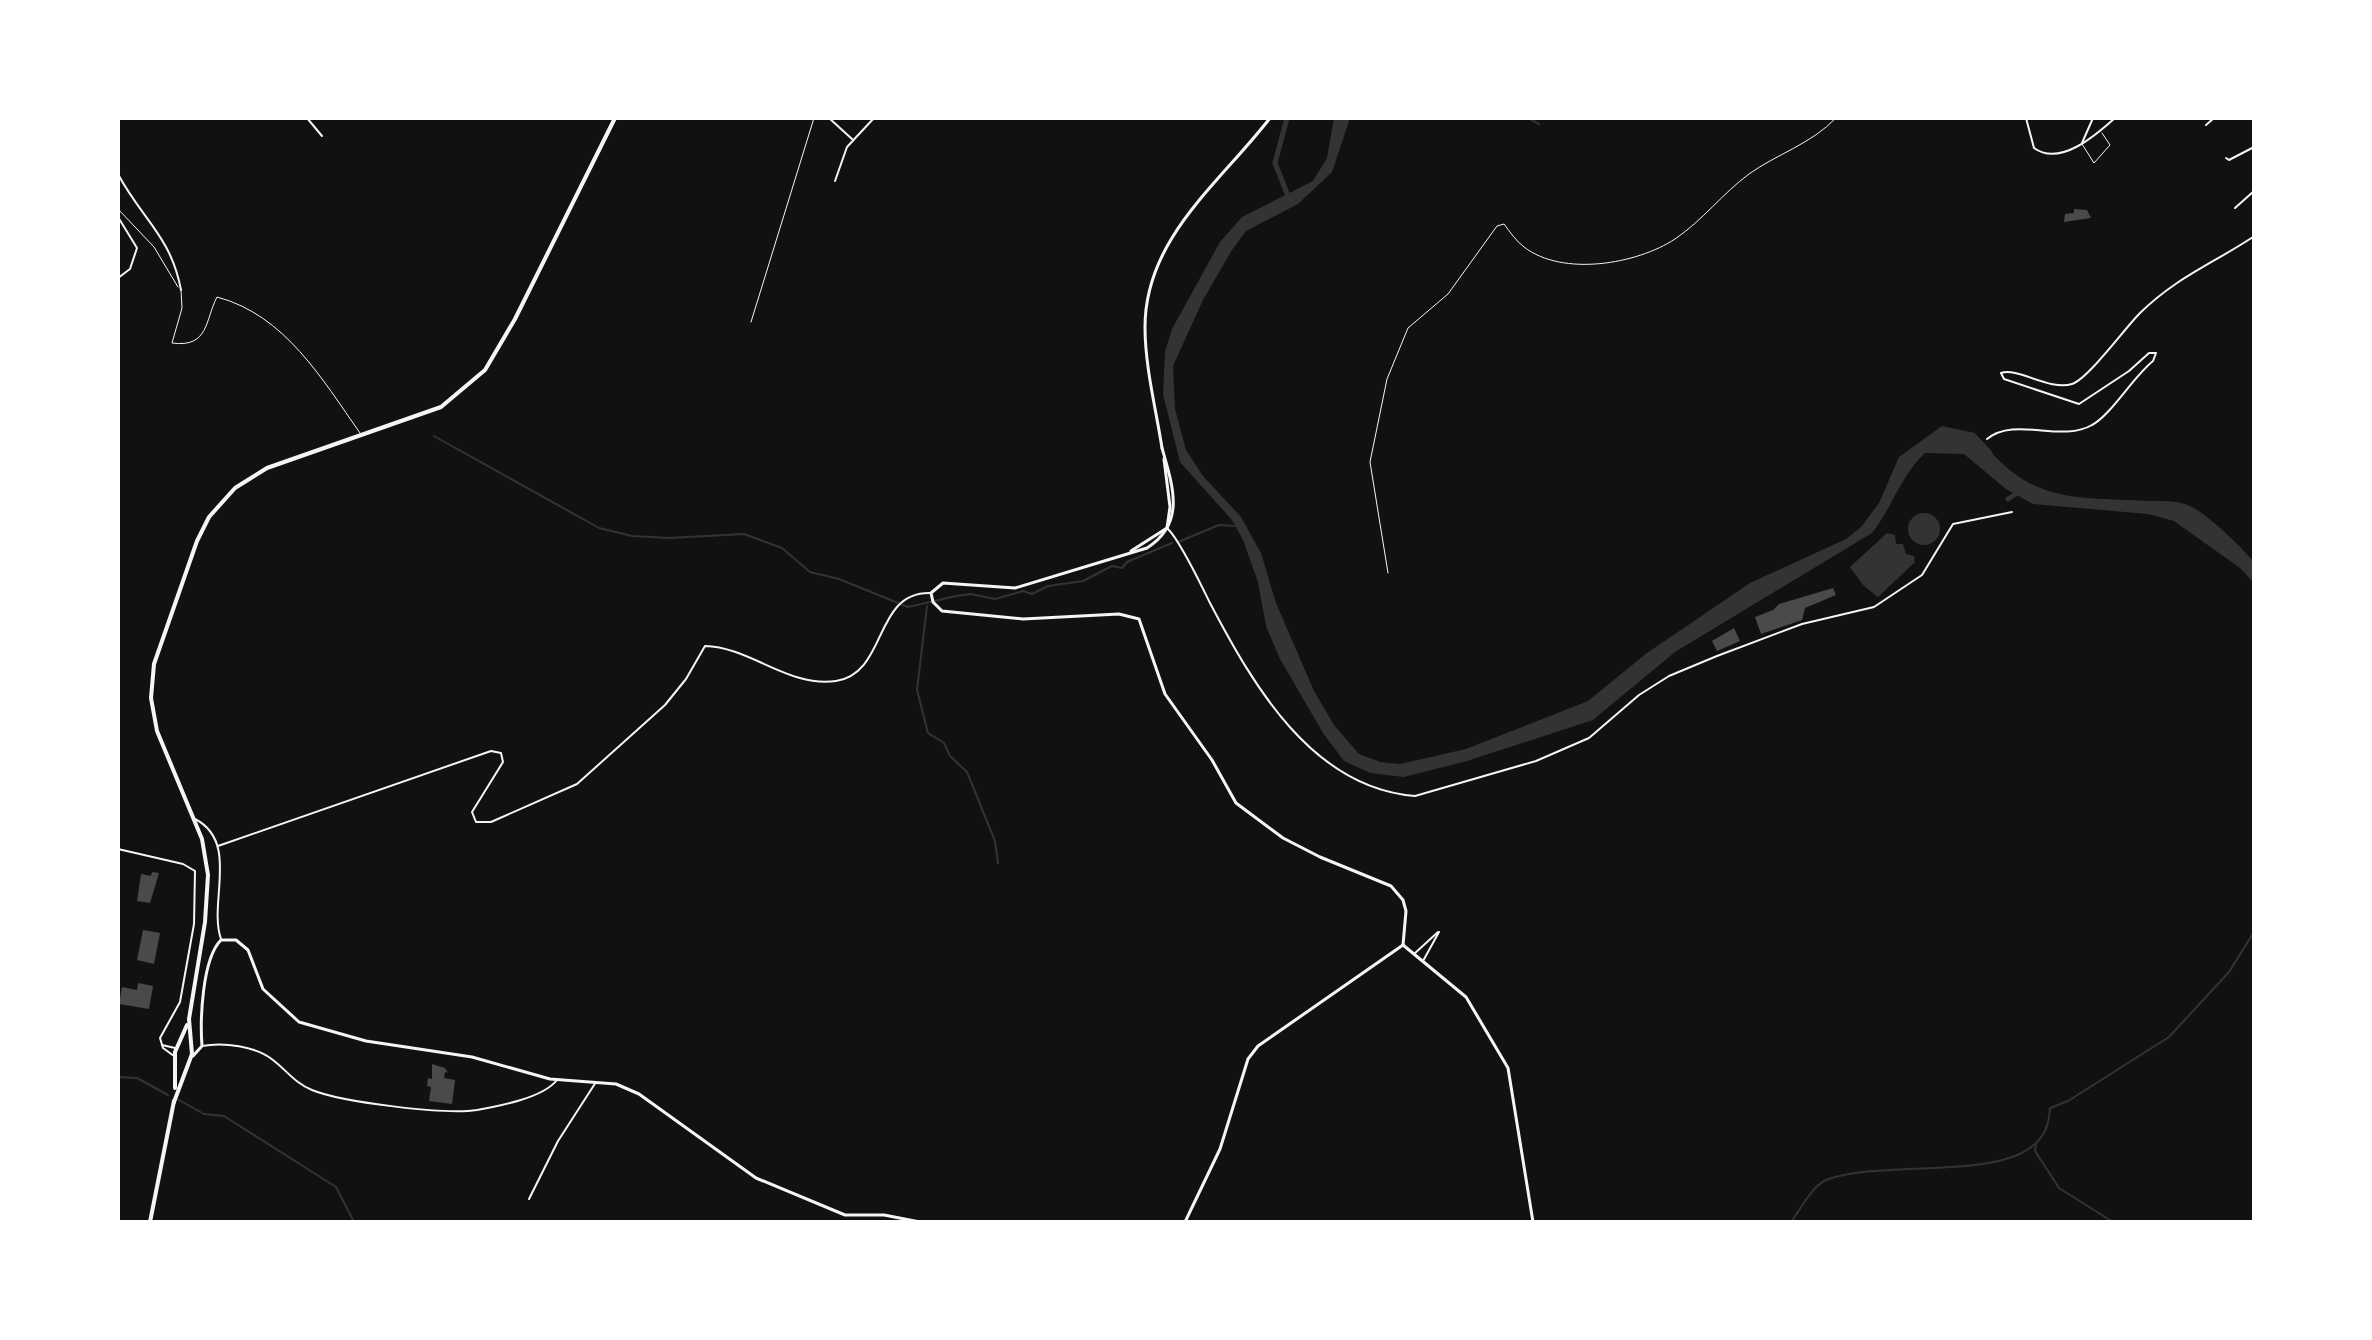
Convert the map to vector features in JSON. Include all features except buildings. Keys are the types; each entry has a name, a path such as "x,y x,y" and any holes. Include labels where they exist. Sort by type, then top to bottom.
{"main road":[{"path":"150,1222 174,1102 190,1058 189,1019 205,922 208,875 195,819 157,731 151,698 154,664 197,541 209,517 235,488 267,468 441,407 485,370 515,319 615,118"},
{"path":"174,1102 178,1046 189,1019"},
{"path":"178,1046 190,1048"},
{"path":"176,1058 190,1058"}],"street":[{"path":"307,118 322,136"},
{"path":"829,118 853,140"},
{"path":"833,122 838,118"},
{"path":"835,181 853,140 874,118"},
{"path":"1270,118 1182,220 1154,273 1145,328 1170,507 1167,528 1252,680 1283,717 1348,779 1398,795 1415,796 1536,761 1589,738 1639,695 1669,676 1802,624 1874,607 1922,575 1953,524 1960,520 2012,512"},
{"path":"2026,118 2038,151 2075,150 2115,118"},
{"path":"2081,144 2093,118"},
{"path":"2206,125 2214,118"},
{"path":"2226,158 2229,160 2254,147"},
{"path":"118,174 152,220 176,262 181,290"},
{"path":"2235,208 2254,191"},
{"path":"118,217 137,248 130,269 118,278"},
{"path":"1987,439 2010,430 2054,432 2092,426 2153,361 2156,353 2149,353 2129,371 2079,404 2004,379 2001,373 2010,372 2027,379 2059,385 2076,383 2141,312 2192,270 2254,236"},
{"path":"931,595 943,583 1015,588 1128,553 1167,528"},
{"path":"218,846 491,751 501,753 503,762 472,812 476,822 491,822 577,784 665,705 686,679 705,646 799,678 836,681 855,671 877,646 885,621 897,605 921,593 931,595"},
{"path":"931,595 935,606 942,611 1023,619 1119,614 1139,619 1165,694 1212,760 1236,803 1283,838 1391,886 1403,900 1407,934 1403,945 1258,1046 1248,1059 1220,1149 1185,1222"},
{"path":"190,1058 199,1053 202,1046 200,1022 211,957 221,940 218,846 204,824 195,819"},
{"path":"118,849 183,864 195,871 194,924 180,1002 161,1034 161,1044 176,1058"},
{"path":"1414,954 1439,932 1423,961"},
{"path":"221,940 241,942 248,950 263,989 299,1022 334,1033 472,1057 558,1080 616,1084 639,1094 756,1178 845,1215 884,1215 920,1222"},
{"path":"1403,945 1466,997 1508,1068 1533,1222"},
{"path":"161,1044 178,1046"},
{"path":"190,1048 237,1047 266,1055 307,1089 327,1096 452,1111 476,1110 533,1094 547,1089 558,1080"},
{"path":"529,1199 558,1141 596,1081"}],"lane":[{"path":"751,322 814,118"},
{"path":"2081,144 2094,163 2110,145 2100,131"},
{"path":"118,209 154,247 181,290 182,308 172,343 192,341 201,335 212,316 217,297 255,313 300,351 361,435"}],"path":[{"path":"1388,573 1370,462 1387,379 1408,328 1448,294 1497,226 1504,224 1523,247 1541,257 1569,263 1617,260 1651,250 1690,228 1762,164 1802,144 1836,118"}],"shaded area":[{"path":"1334,118 1350,118 1332,172 1298,204 1246,231 1203,300 1173,366 1175,409 1186,450 1203,476 1241,517 1261,553 1276,603 1314,691 1334,725 1359,754 1380,762 1400,764 1466,749 1588,701 1647,653 1750,583 1846,539 1861,527 1879,503 1899,457 1942,426 1975,433 1985,450 1989,450 2024,480 2042,489 2080,497 2171,502 2194,508 2226,533 2254,562 2254,583 2240,568 2174,521 2148,514 2033,504 2006,489 1964,454 1925,453 1909,471 1872,533 1675,652 1593,720 1467,761 1404,777 1370,773 1344,761 1323,733 1280,659 1266,626 1258,582 1243,540 1232,520 1180,462 1163,394 1165,352 1172,329 1220,242 1242,217 1313,181 1327,158"},
{"path":"1924,513 1935,518 1940,529 1935,540 1924,545 1913,540 1908,529 1913,518"},
{"path":"1887,533 1895,535 1896,544 1903,544 1906,554 1914,556 1915,562 1878,597 1863,585 1850,567"}],"waterway":[{"path":"1287,118 1275,163 1290,201"},
{"path":"1528,118 1539,124"},
{"path":"434,436 599,528 632,536 669,538 744,534 782,548 810,572 839,579 908,607 971,594 995,599 1023,591 1032,594 1048,586 1083,581 1112,566 1122,568 1127,562 1172,543"},
{"path":"1975,437 1990,453"},
{"path":"2008,499 2020,491"},
{"path":"1178,542 1219,525 1234,526"},
{"path":"927,606 917,690 928,733 944,743 950,756 967,772 995,841 998,863"},
{"path":"1791,1222 1812,1192 1826,1180 1877,1171 1969,1166 2020,1154 2043,1134 2050,1108 2068,1101 2169,1037 2229,972 2254,932"},
{"path":"118,1077 137,1078 168,1095"},
{"path":"179,1100 204,1114 224,1116 336,1187 354,1222"},
{"path":"2036,1145 2035,1151 2059,1188 2113,1222"}]}
